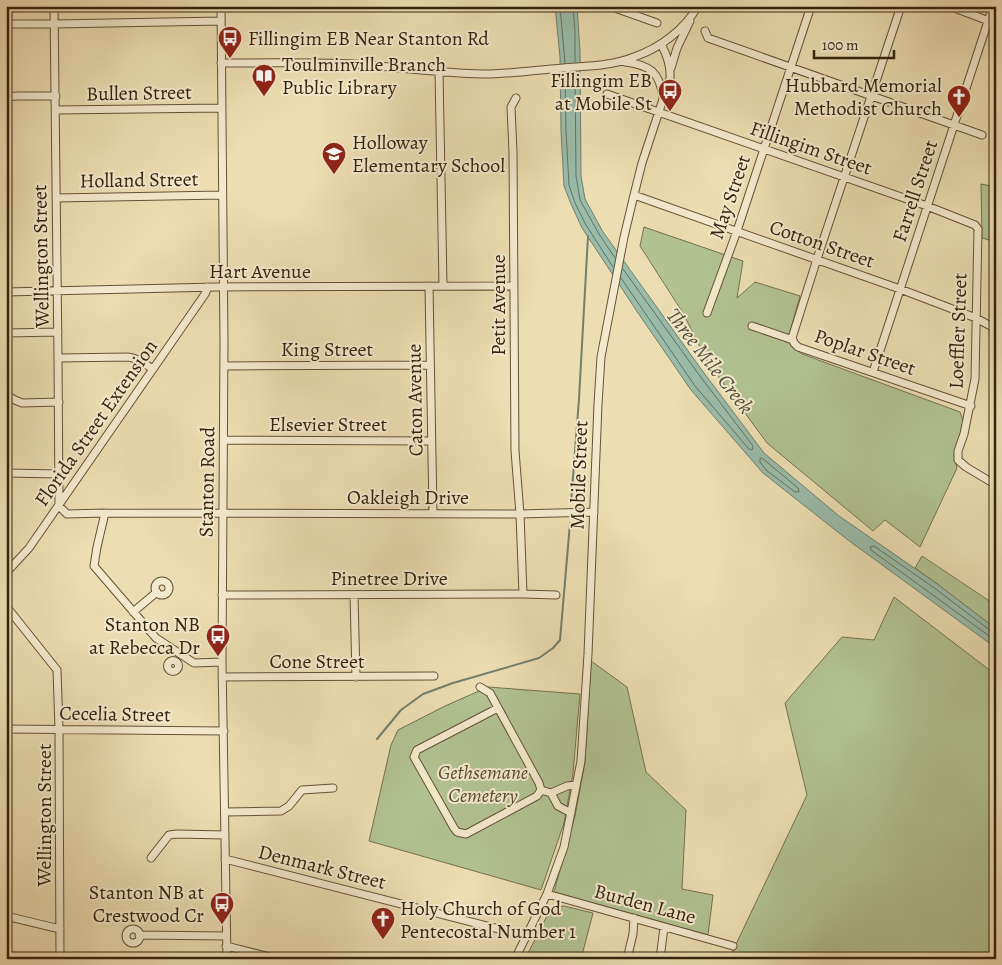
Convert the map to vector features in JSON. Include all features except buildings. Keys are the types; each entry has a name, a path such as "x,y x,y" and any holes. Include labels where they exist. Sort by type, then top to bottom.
{"street":[{"name":"Wellington Street","path":"54,6 59,506"},
{"name":"Stanton Road","path":"221,6 224,366 222,677 227,959"},
{"path":"609,6 658,23"},
{"path":"221,63 340,64 484,74 600,64 622,61 661,44 671,37 693,15 698,6"},
{"name":"May Street","path":"707,313 737,231 810,6"},
{"path":"793,340 792,338 816,259 901,6"},
{"path":"949,6 989,21"},
{"name":"Farrell Street","path":"873,372 989,21 992,6"},
{"name":"Mobile Street","path":"516,959 547,894 564,847 581,761 588,654 599,375 606,328 624,237 642,163 668,85 677,48 693,15"},
{"path":"6,24 221,21"},
{"path":"705,31 708,38 982,135"},
{"path":"661,44 669,63 670,71"},
{"path":"622,61 639,63 653,71 662,88 663,100"},
{"path":"439,71 443,286"},
{"name":"Fillingim Street","path":"607,94 927,206 975,225 978,229 977,254"},
{"path":"6,97 56,96"},
{"name":"Petit Avenue","path":"516,98 511,107 515,451 523,594"},
{"name":"Bullen Street","path":"56,110 222,108"},
{"name":"Holland Street","path":"56,198 222,195"},
{"name":"Cotton Street","path":"634,195 900,289 976,318 996,329"},
{"name":"Loeffler Street","path":"977,254 975,379 971,406 958,451 958,460 992,483"},
{"name":"Caton Avenue","path":"429,286 432,513"},
{"name":"Hart Avenue","path":"6,292 208,287 514,286"},
{"name":"Florida Street Extension","path":"6,573 29,548 59,506 208,287"},
{"name":"Poplar Street","path":"752,326 793,340 798,347 971,406"},
{"path":"6,333 58,332"},
{"path":"58,358 128,357 139,360 153,369"},
{"name":"King Street","path":"224,366 430,365"},
{"path":"6,395 22,403 59,402"},
{"name":"Elsevier Street","path":"224,440 431,441"},
{"path":"6,473 59,474"},
{"name":"Oakleigh Drive","path":"59,506 67,514 520,514 594,512"},
{"path":"105,513 94,566 156,638 194,662"},
{"path":"134,612 157,592"},
{"name":"Pinetree Drive","path":"222,595 556,595"},
{"path":"354,595 356,677"},
{"name":"Wellington Street","path":"6,606 57,670 60,959"},
{"path":"178,664 222,662"},
{"name":"Cone Street","path":"222,677 434,676"},
{"path":"480,687 490,693 541,790"},
{"path":"498,708 417,750 414,757 457,832 466,834 536,796 541,790"},
{"name":"Cecelia Street","path":"6,729 224,731"},
{"path":"541,790 551,792 576,785"},
{"path":"225,812 281,812 289,806 302,790 333,788"},
{"path":"551,792 558,806 571,813"},
{"path":"151,858 169,835 225,835"},
{"name":"Denmark Street","path":"225,859 526,936"},
{"name":"Burden Lane","path":"547,894 734,946"},
{"path":"6,916 60,929"},
{"path":"627,959 633,934 634,918"},
{"path":"660,959 664,927"},
{"path":"139,935 226,936"},
{"path":"226,946 278,959"}],"green space":[{"path":"981,184 996,187 996,242 982,238"},
{"path":"644,227 743,261 737,298 755,282 800,296 789,335 790,344 802,354 960,412 964,423 954,454 957,468 920,547 885,520 873,531 767,443 707,361 683,313 640,246"},
{"path":"922,556 994,604 996,603 996,629 915,568"},
{"path":"894,597 996,675 996,959 729,959 807,795 785,703 842,637 874,640"},
{"path":"591,661 627,687 646,772 686,810 682,889 713,895 708,935 554,892 575,816 585,762"},
{"name":"Gethsemane Cemetery","path":"488,687 580,694 573,773 564,823 541,890 369,841 391,745 398,730"},
{"path":"564,906 593,913 581,959 525,959 550,910"}],"water":[{"path":"555,6 577,6 580,51 581,176 585,199 603,232 764,453 839,516 936,583 996,629 996,648 848,540 763,473 691,390 636,310 582,228 564,186 560,57"}],"waterway":[{"path":"571,503 588,236"},
{"path":"377,739 401,710 423,694 453,683 539,658 553,648 560,640 570,523"}],"place":[{"name":"Fillingim EB Near Stanton Rd","path":"230,59"},
{"name":"Toulminville Branch Public Library","path":"264,97"},
{"name":"Fillingim EB at Mobile St","path":"670,112"},
{"name":"Hubbard Memorial Methodist Church","path":"959,118"},
{"name":"Holloway Elementary School","path":"334,175"},
{"name":"Stanton NB at Rebecca Dr","path":"218,657"},
{"name":"Stanton NB at Crestwood Cr","path":"222,925"},
{"name":"Holy Church of God Pentecostal Number 1","path":"383,940"}],"water label":[{"name":"Three Mile Creek","path":"710,361"}]}
